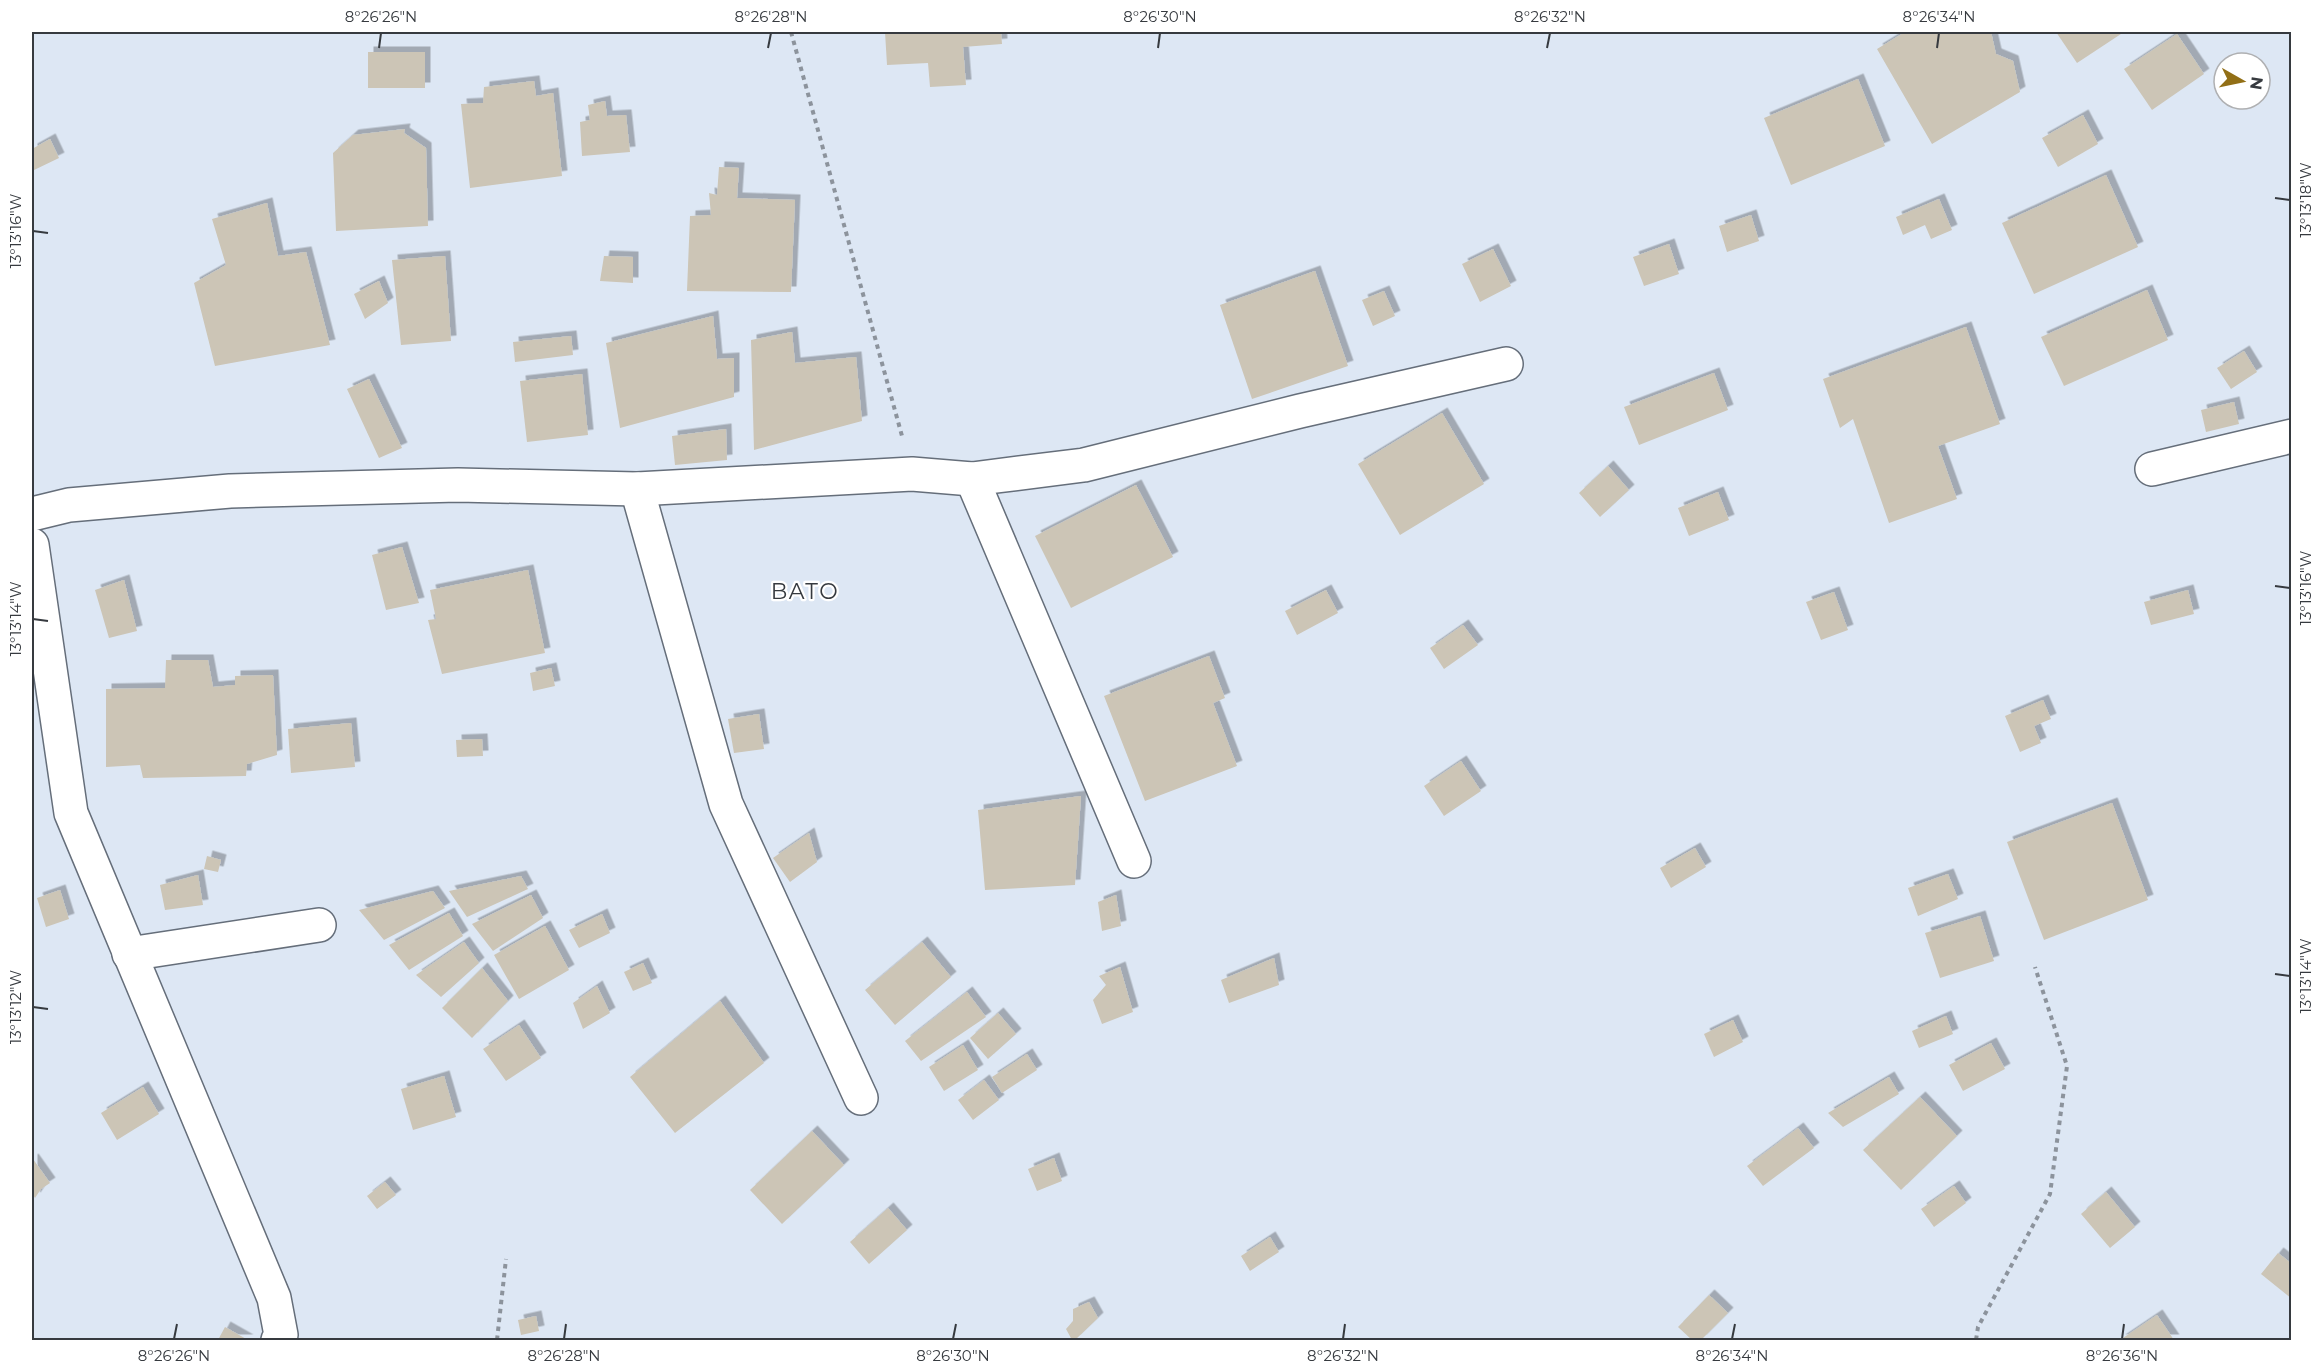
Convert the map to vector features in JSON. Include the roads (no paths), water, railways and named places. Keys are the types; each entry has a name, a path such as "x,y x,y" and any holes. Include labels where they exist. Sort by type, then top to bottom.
{"street":[{"path":"32,514 69,505 230,491 458,485 637,489 912,474 972,479 1084,465 1300,411 1506,364"},
{"path":"2151,469 2292,436"},
{"path":"972,479 1134,861"},
{"path":"637,489 726,804 861,1098"},
{"path":"32,545 71,813 273,1298 281,1335 278,1341"},
{"path":"129,954 319,925"}],"district":[{"name":"BATO","path":"805,591"}]}
